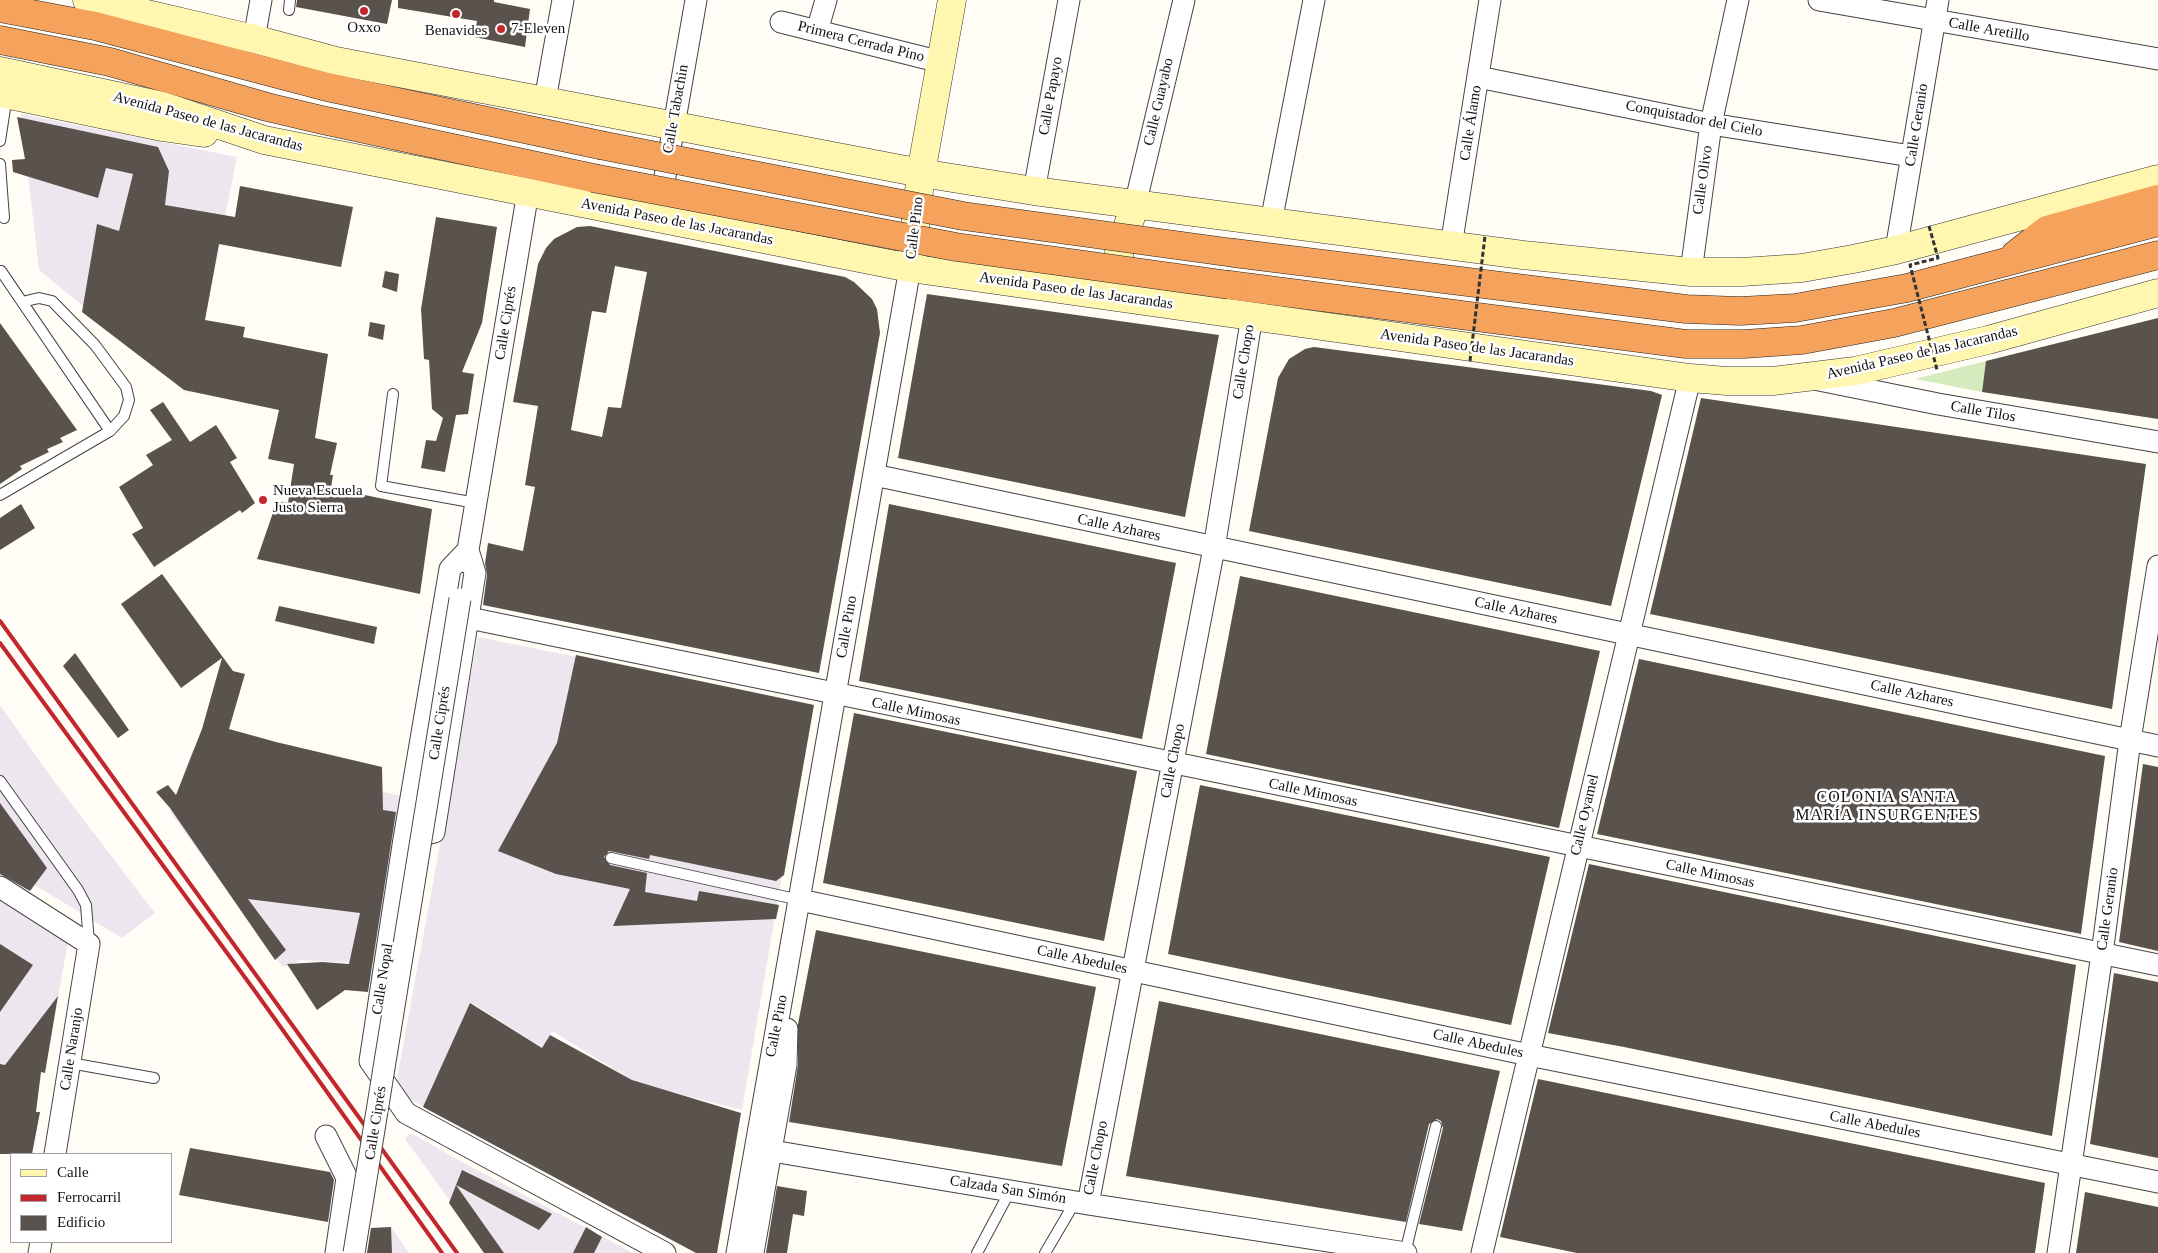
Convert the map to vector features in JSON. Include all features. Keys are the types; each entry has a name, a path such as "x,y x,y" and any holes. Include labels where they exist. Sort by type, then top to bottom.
{"highway":[{"path":"0,8 95,26 327,87 600,145 963,216 1234,253 1686,309 1740,311 1795,308 1907,288 2109,235 2155,238"},
{"path":"0,40 110,62 268,107 322,120 594,178 947,245 1229,285 1686,344 1744,344 1802,340 1894,323 2117,266 2155,238"},
{"path":"2010,260 2047,230 2158,199"},
{"path":"2027,290 2108,284 2158,274"}],"main road":[{"path":"87,0 336,60 921,173 1034,192 1452,246 1691,272 1742,272 1802,268 1896,250 2158,179"},
{"name":"Calle Pino","path":"910,268 921,173 952,0"},
{"name":"Avenida Paseo de las Jacarandas","path":"2,86 163,106 264,140 910,268 1690,378 1727,381 1809,378 1855,371 1988,340 2158,293"},
{"path":"781,242 802,226 809,214 812,201 810,174 796,149"},
{"path":"1131,299 1121,287 1119,251 1135,205"}],"street":[{"path":"254,39 261,0"},
{"path":"545,100 562,0"},
{"name":"Calle Tabachin","path":"658,218 672,125 696,0"},
{"path":"818,31 826,0"},
{"name":"Calle Papayo","path":"1034,192 1069,0"},
{"name":"Calle Guayabo","path":"1135,205 1184,0"},
{"path":"1271,222 1314,0"},
{"name":"Calle Álamo","path":"1452,246 1490,0"},
{"name":"Calle Olivo","path":"1691,272 1711,124 1738,0"},
{"name":"Calle Aretillo","path":"1819,0 1936,10 2158,59"},
{"name":"Calle Geranio","path":"1896,250 1936,10"},
{"name":"Primera Cerrada Pino","path":"781,22 941,62"},
{"name":"Conquistador del Cielo","path":"1478,77 1711,124 1911,156"},
{"name":"Calle Ciprés","path":"354,1253 464,608 468,550 528,192"},
{"name":"Calle Pino","path":"737,1253 910,268"},
{"name":"Calle Chopo","path":"1081,1203 1173,764 1214,548 1252,316"},
{"name":"Calle Oyamel","path":"1482,1253 1690,378"},
{"name":"Calle Tilos","path":"1809,378 1938,404 2158,442"},
{"name":"Calle Azhares","path":"874,475 2158,746"},
{"name":"Calle Nopal","path":"468,550 450,569 404,839 370,1061 406,1113 665,1253"},
{"name":"Calle Geranio","path":"2058,1253 2102,954 2130,740 2158,566"},
{"path":"404,839 434,832 464,608"},
{"name":"Calle Mimosas","path":"464,608 835,695 2158,965"},
{"path":"0,887 89,944"},
{"name":"Calle Abedules","path":"800,900 1529,1055 2158,1182"},
{"name":"Calle Naranjo","path":"55,1153 89,944"},
{"path":"725,1253 769,1017 781,1007 787,1022 786,1065 754,1253"},
{"path":"326,1136 346,1178 336,1253"},
{"name":"Calzada San Simón","path":"772,1151 1081,1203 1406,1253"}],"lane":[{"path":"0,141 2,86"},
{"path":"0,164 4,218"},
{"path":"1,271 110,431"},
{"path":"0,496 110,431 128,409 129,400 126,387 95,345 52,301 38,298 22,302"},
{"path":"393,394 381,486 476,504"},
{"path":"0,781 78,890 86,905 89,944"},
{"path":"611,858 800,900"},
{"path":"70,1063 154,1078"},
{"path":"1406,1253 1436,1126"},
{"path":"977,1253 1010,1191"},
{"path":"1045,1253 1081,1203"}],"path":[{"path":"1929,226 1938,258 1910,265 1937,370"},
{"path":"1470,361 1485,236"}],"shaded area":[{"path":"21,114 237,157 190,394 39,270"},
{"path":"478,637 811,704 742,1110 637,1083 552,1031 543,1048 472,1003 424,1107 395,1090"},
{"path":"0,705 54,781 155,913 122,938 0,864"},
{"path":"193,749 401,796 373,964 301,960 283,967 170,812"},
{"path":"0,885 70,930 58,998 5,1065 0,1065"},
{"path":"411,1133 633,1253 488,1253 405,1139"},
{"path":"391,1227 409,1253 367,1253 371,1229"}],"green space":[{"path":"1986,361 1982,392 1915,379"}],"building":[{"name":"Oxxo","path":"297,0 392,0 387,24 296,7"},
{"name":"7-Eleven","path":"398,0 494,0 494,2 530,9 525,47 474,37 477,21 398,8"},
{"path":"17,117 158,147 169,171 165,205 235,217 240,186 353,207 341,267 219,244 205,320 245,327 243,337 328,354 315,438 337,443 330,475 333,475 331,488 432,509 420,594 257,559 277,501 288,503 294,464 268,459 279,410 184,390 82,312 97,224 119,231 133,174 106,168 98,198 13,172 12,160 25,159"},
{"path":"436,217 497,227 482,323 462,372 474,374 468,414 456,415 445,472 421,468 426,440 436,441 443,418 432,409 429,360 424,359 421,309"},
{"path":"590,226 845,277 854,282 872,299 877,309 880,333 819,673 483,605 487,575 485,563 488,543 523,551 535,487 525,485 538,406 513,402 538,264 546,248 554,239 577,227","holes":["615,266 647,272 621,408 608,407 602,437 571,430 592,311 606,313"]},
{"path":"385,271 399,274 397,292 382,287"},
{"path":"927,294 1219,335 1185,517 898,458"},
{"path":"2158,318 2158,419 1982,392 1986,361"},
{"path":"370,322 385,325 383,340 368,336"},
{"path":"0,323 77,430 60,438 63,442 47,449 49,452 20,466 22,469 0,484"},
{"path":"1314,347 1651,391 1662,395 1611,606 1249,531 1278,378 1289,359 1305,349"},
{"path":"1701,398 2146,464 2112,709 1650,614"},
{"path":"163,402 190,442 216,425 237,458 230,462 255,503 242,513 240,510 154,567 132,534 143,528 119,487 153,465 146,455 172,440 150,410"},
{"path":"21,504 35,528 0,550 0,518"},
{"path":"889,504 1176,563 1142,739 859,681"},
{"path":"162,574 233,671 245,674 229,729 382,767 383,810 396,812 368,992 345,990 317,1010 287,964 322,962 349,964 360,913 248,899 286,950 275,960 170,808 156,792 168,785 176,795 202,729 222,658 181,688 121,604"},
{"path":"1240,576 1600,651 1559,828 1206,754"},
{"path":"279,606 377,627 374,644 275,621"},
{"path":"75,653 129,730 118,738 63,666"},
{"path":"576,655 814,705 784,875 776,881 650,855 649,859 609,851 604,857 610,865 647,873 645,892 697,901 699,891 779,905 776,919 613,926 630,889 556,874 498,851 557,743"},
{"path":"1639,659 2105,756 2081,934 1597,834"},
{"path":"854,713 1137,771 1104,941 823,883"},
{"path":"2143,764 2158,767 2158,951 2119,942"},
{"path":"1200,785 1550,857 1511,1025 1168,954"},
{"path":"0,803 47,868 30,891 0,874"},
{"path":"1589,864 2076,965 2052,1136 1624,1047 1548,1033"},
{"path":"816,930 1096,987 1062,1166 789,1122 798,1065 798,1024"},
{"path":"0,944 33,965 0,1012"},
{"path":"2114,973 2158,982 2158,1158 2090,1144"},
{"path":"58,996 45,1073 41,1072 36,1112 40,1112 32,1153 0,1154 0,1064 5,1065"},
{"path":"1159,1001 1500,1071 1462,1231 1419,1224 1443,1128 1441,1121 1437,1119 1429,1124 1406,1222 1126,1176"},
{"path":"470,1003 542,1048 550,1035 632,1080 741,1113 717,1253 696,1253 423,1107"},
{"path":"1538,1079 2045,1183 2035,1253 1577,1253 1500,1237"},
{"path":"190,1148 330,1172 334,1180 328,1222 179,1195"},
{"path":"462,1170 552,1214 539,1230 456,1185"},
{"path":"456,1185 504,1253 484,1253 449,1203"},
{"path":"777,1186 807,1191 804,1216 793,1214 787,1253 766,1253"},
{"path":"2085,1192 2158,1207 2158,1253 2076,1253"},
{"path":"391,1227 392,1253 367,1253 371,1228"},
{"path":"586,1227 602,1237 594,1253 573,1253"}],"railway":[{"path":"0,621 457,1253"},
{"path":"0,643 252,987 442,1253"}],"place":[{"name":"Oxxo","path":"364,11"},
{"name":"Benavides","path":"456,14"},
{"name":"7-Eleven","path":"501,29"},
{"name":"Nueva Escuela Justo Sierra","path":"263,500"}],"district":[{"name":"COLONIA SANTA MARÍA INSURGENTES","path":"1887,807"}]}
